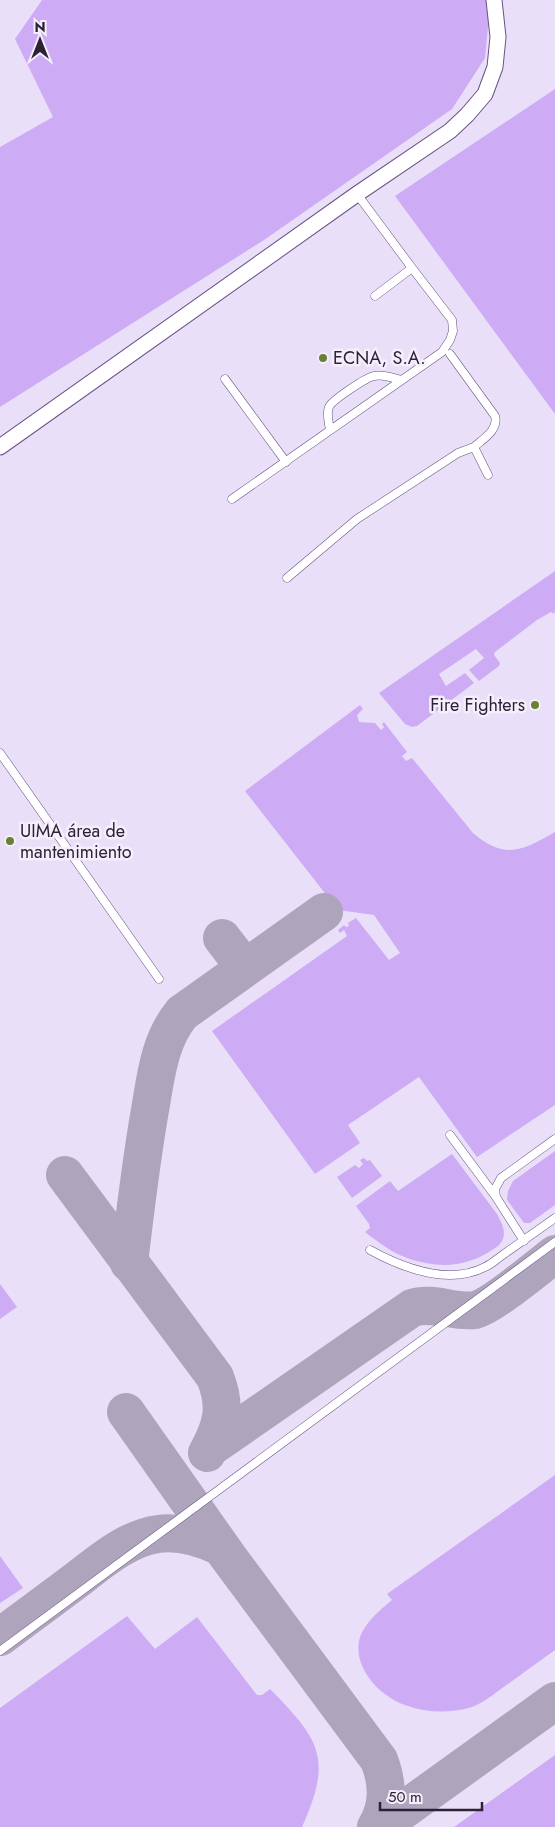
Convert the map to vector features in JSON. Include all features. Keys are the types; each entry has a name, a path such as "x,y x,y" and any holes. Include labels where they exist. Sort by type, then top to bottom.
{"street":[{"path":"0,447 357,194 450,131 485,94 495,67 498,37 494,0"}],"lane":[{"path":"232,499 442,352 450,340 453,331 452,320 357,194"},
{"path":"375,296 412,268"},
{"path":"287,578 357,519 458,453 474,447 492,431 496,421 450,354 450,340"},
{"path":"442,352 450,354"},
{"path":"330,430 328,414 332,403 368,378 376,375 401,380"},
{"path":"225,379 286,462"},
{"path":"474,447 488,475"},
{"path":"0,753 159,980"},
{"path":"450,1136 482,1177 524,1241"},
{"path":"496,1197 496,1185 505,1175 555,1139"},
{"path":"482,1177 492,1179 505,1175"},
{"path":"370,1250 405,1267 430,1273 450,1274 468,1272 484,1268 555,1218"},
{"path":"0,1652 555,1242"}],"shaded area":[{"path":"42,0 487,0 489,17 485,58 452,109 264,240 0,407 0,147 53,117 15,39"},
{"path":"555,89 555,414 395,196"},
{"path":"555,571 554,614 551,612 537,620 495,652 494,655 500,663 499,666 479,681 469,670 484,658 476,649 439,674 446,686 465,673 474,683 417,726 412,727 405,724 379,693"},
{"path":"360,705 363,709 357,715 359,722 375,723 381,730 384,727 382,724 384,722 407,752 402,756 406,761 412,758 473,833 484,841 504,850 514,850 533,844 555,832 555,1105 477,1157 419,1077 348,1125 360,1143 315,1174 212,1031 347,936 344,930 340,933 338,930 344,925 346,927 349,926 348,923 356,918 389,960 400,953 374,915 338,910 245,791"},
{"path":"555,1151 555,1205 530,1223 524,1223 507,1200 508,1191 513,1181"},
{"path":"452,1154 497,1214 504,1232 503,1239 499,1245 469,1261 443,1265 416,1261 400,1255 386,1248 365,1232 370,1228 369,1224 356,1206 390,1181 398,1191"},
{"path":"364,1158 367,1161 370,1160 382,1176 352,1198 337,1177 355,1165 359,1168 363,1164 360,1160"},
{"path":"0,1284 17,1307 0,1319"},
{"path":"555,1475 555,1650 488,1698 469,1708 454,1711 423,1710 398,1702 379,1689 364,1670 358,1648 360,1637 366,1626 392,1600 387,1594"},
{"path":"0,1556 23,1588 0,1603"},
{"path":"127,1616 155,1649 197,1617 257,1695 262,1695 270,1689 300,1722 310,1737 316,1751 319,1766 312,1803 302,1827 0,1827 0,1708"},
{"path":"555,1755 555,1827 454,1827"}],"taxiway":[{"path":"129,1263 141,1167 157,1072 163,1047 174,1024 182,1013 324,912"},
{"path":"222,938 245,968"},
{"path":"65,1175 215,1377 222,1407 219,1425 207,1453"},
{"path":"210,1448 412,1308 436,1306 459,1310 475,1310 492,1302 555,1254"},
{"path":"126,1412 229,1558 379,1760 386,1794 383,1810 376,1827"},
{"path":"0,1637 101,1561 134,1541 158,1534 183,1534 221,1547"},
{"path":"380,1827 555,1701"}],"place":[{"name":"ECNA, S.A.","path":"323,358"},
{"name":"Fire Fighters","path":"535,705"},
{"name":"UIMA área de mantenimiento","path":"10,841"}]}
